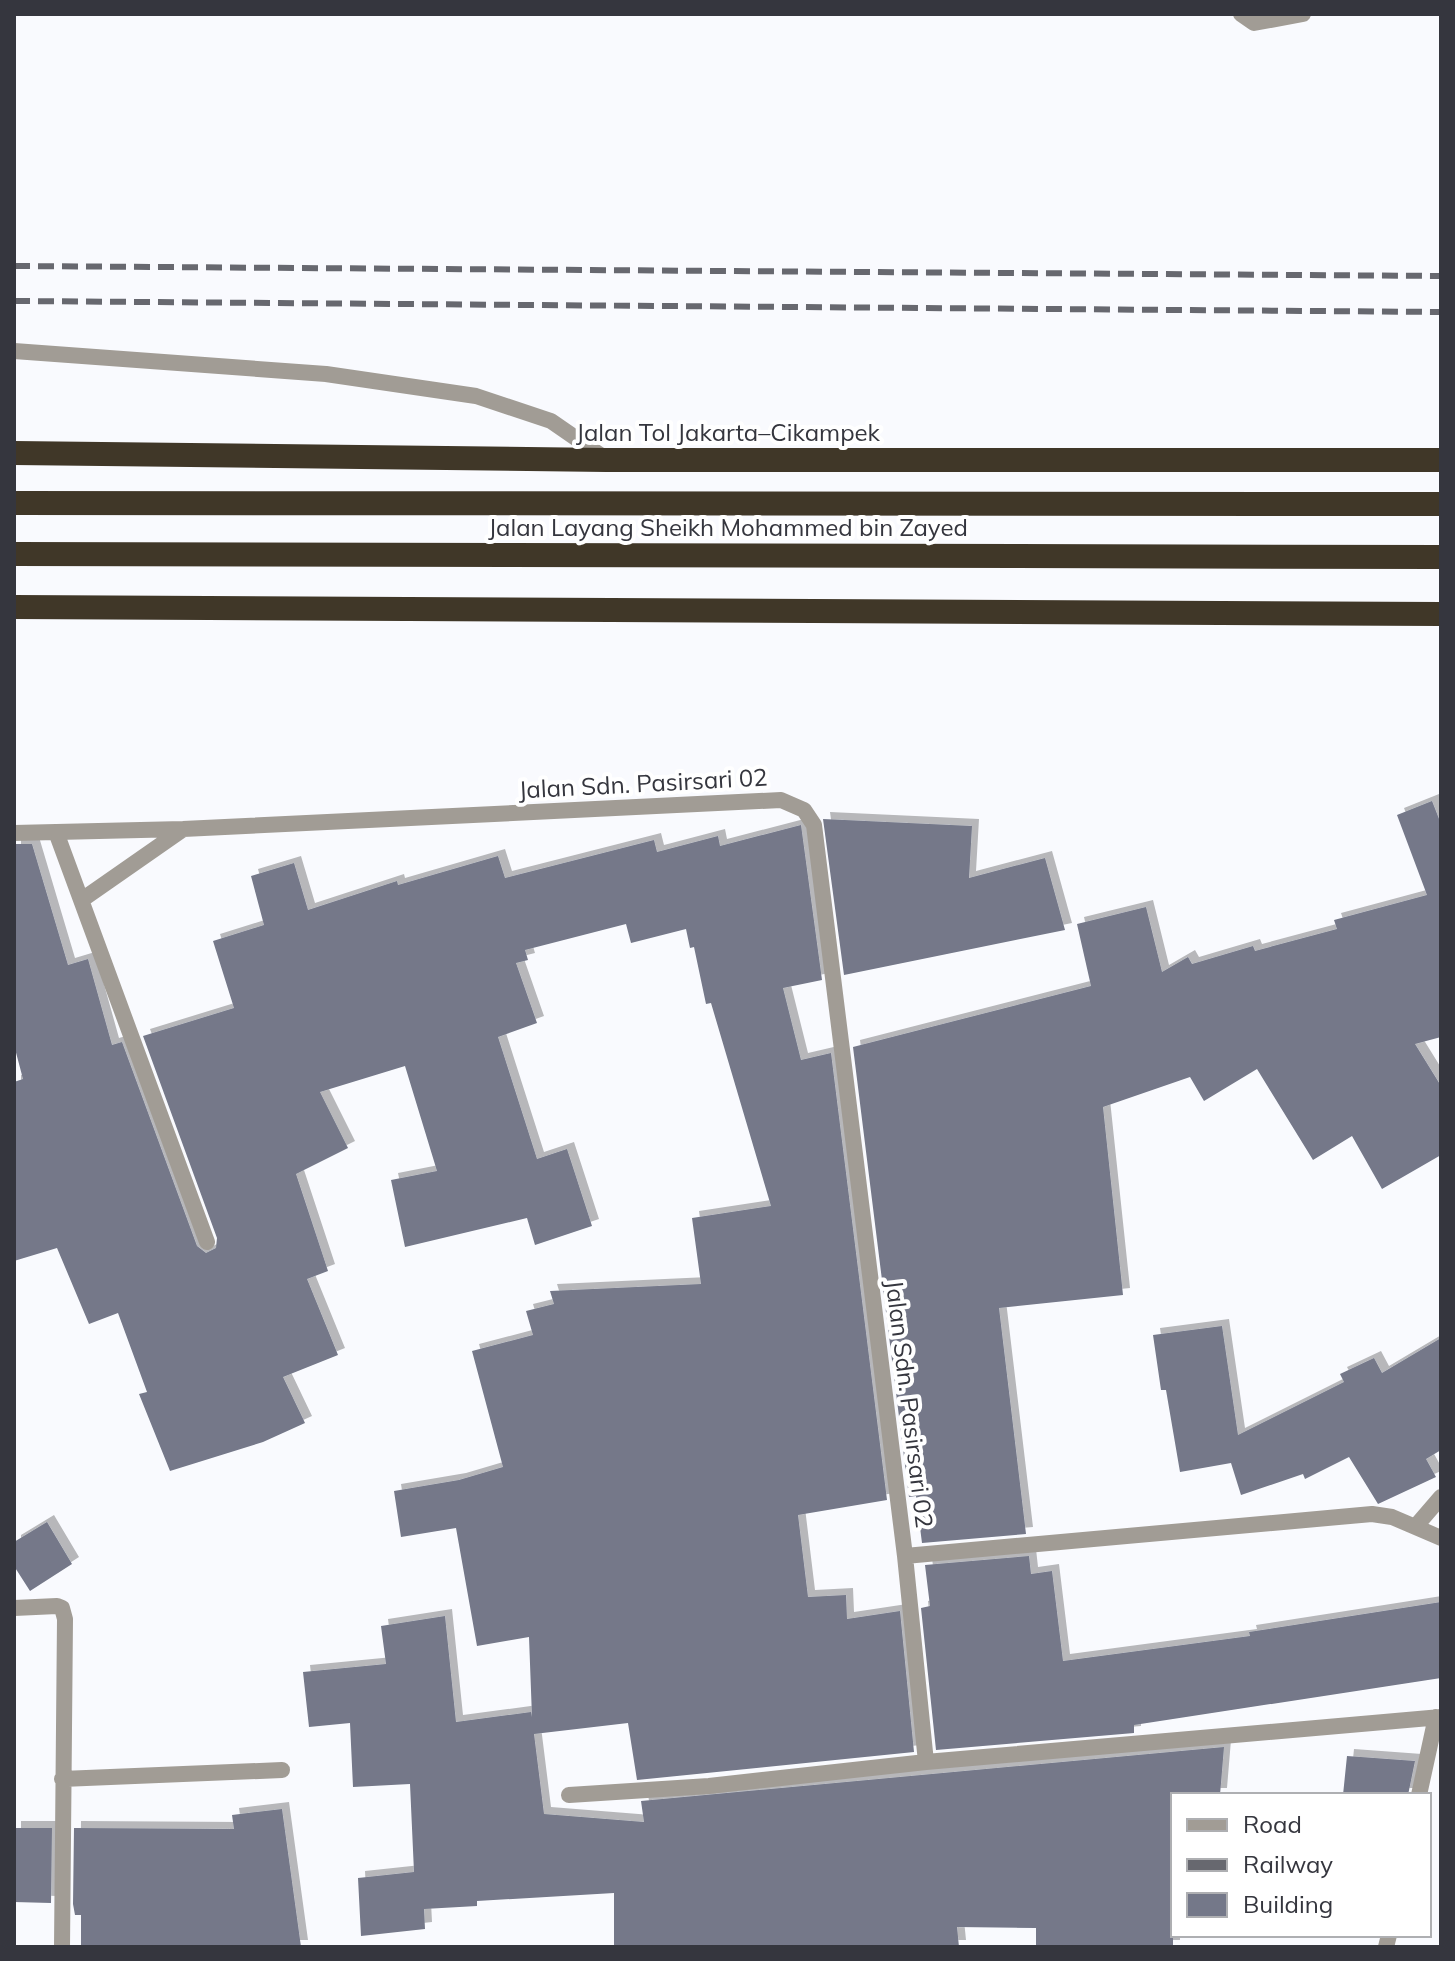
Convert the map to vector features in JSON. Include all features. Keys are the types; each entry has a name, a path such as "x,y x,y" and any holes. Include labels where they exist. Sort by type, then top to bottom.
{"highway":[{"name":"Jalan Tol Jakarta–Cikampek","path":"14,453 606,460 1441,460"},
{"name":"Jalan Layang Sheikh Mohammed bin Zayed","path":"14,503 1441,504"},
{"name":"Jalan Layang Sheikh Mohammed bin Zayed","path":"14,554 1441,557"},
{"path":"14,607 1441,614"}],"street":[{"path":"1241,14 1254,23 1303,14"},
{"path":"14,351 326,374 476,396 551,421 606,460"},
{"name":"Jalan Sdn. Pasirsari 02","path":"14,833 183,829 781,800 804,810 814,825 905,1556 926,1762"},
{"path":"83,899 183,829"},
{"path":"56,832 207,1242"},
{"path":"1416,1526 1441,1497"},
{"path":"905,1556 1372,1514 1416,1526 1441,1538"},
{"path":"14,1608 57,1606 64,1612 62,1947"},
{"path":"569,1795 709,1786 926,1762 1438,1717 1419,1793"},
{"path":"62,1779 282,1770"}],"building":[{"path":"1432,801 1441,824 1441,1037 1415,1044 1441,1086 1441,1155 1382,1189 1352,1136 1313,1160 1257,1069 1204,1101 1190,1077 1103,1107 1123,1295 999,1308 1026,1534 922,1543 916,1496 909,1497 853,1047 1091,986 1077,924 1146,907 1162,972 1188,957 1192,964 1253,946 1255,951 1337,929 1334,920 1427,895 1397,815"},
{"path":"823,819 972,826 969,878 1045,858 1065,930 844,975"},
{"path":"801,825 822,980 783,988 801,1060 831,1053 887,1500 798,1515 808,1597 846,1595 847,1619 900,1611 914,1752 637,1780 628,1723 534,1734 544,1814 644,1822 641,1801 1224,1747 1220,1793 1171,1793 1173,1947 1036,1947 1036,1928 957,1927 959,1947 614,1947 614,1893 477,1901 477,1906 424,1909 425,1929 361,1936 358,1878 414,1872 410,1784 353,1787 350,1723 309,1727 303,1672 386,1664 381,1626 445,1616 456,1722 531,1712 532,1717 529,1637 477,1646 456,1528 401,1537 394,1491 459,1480 503,1467 472,1351 533,1335 526,1311 554,1304 550,1291 701,1284 692,1218 771,1206 711,1003 706,1004 694,947 690,948 686,929 631,943 626,924 525,950 528,960 516,963 537,1023 498,1037 537,1159 567,1149 592,1226 535,1245 527,1218 405,1247 391,1180 437,1171 405,1066 320,1092 348,1148 296,1174 328,1271 307,1279 338,1355 283,1377 305,1423 263,1442 170,1471 139,1394 147,1392 118,1313 89,1324 57,1248 14,1261 14,1082 23,1079 14,1045 14,844 32,844 68,965 88,959 112,1045 122,1042 197,1246 206,1253 216,1248 217,1238 143,1036 234,1008 213,941 264,925 251,876 294,863 308,910 397,881 398,885 498,856 505,878 654,840 657,852 718,836 720,846"},
{"path":"1222,1326 1238,1435 1344,1382 1340,1374 1374,1358 1382,1373 1441,1338 1441,1450 1426,1459 1436,1477 1378,1504 1349,1457 1305,1479 1303,1474 1241,1495 1231,1463 1180,1472 1166,1390 1161,1390 1153,1335"},
{"path":"47,1522 72,1564 30,1591 14,1566 14,1542"},
{"path":"1029,1556 1031,1574 1052,1571 1063,1661 1250,1636 1249,1632 1441,1602 1441,1678 1134,1725 1134,1733 936,1750 921,1608 930,1606 925,1565"},
{"path":"1347,1756 1415,1761 1408,1793 1343,1793"},
{"path":"282,1809 301,1947 81,1947 81,1915 75,1915 73,1904 74,1828 234,1829 232,1815"},
{"path":"14,1828 52,1828 51,1903 14,1902"}],"railway":[{"path":"14,266 1441,276"},
{"path":"14,301 1441,312"}]}
